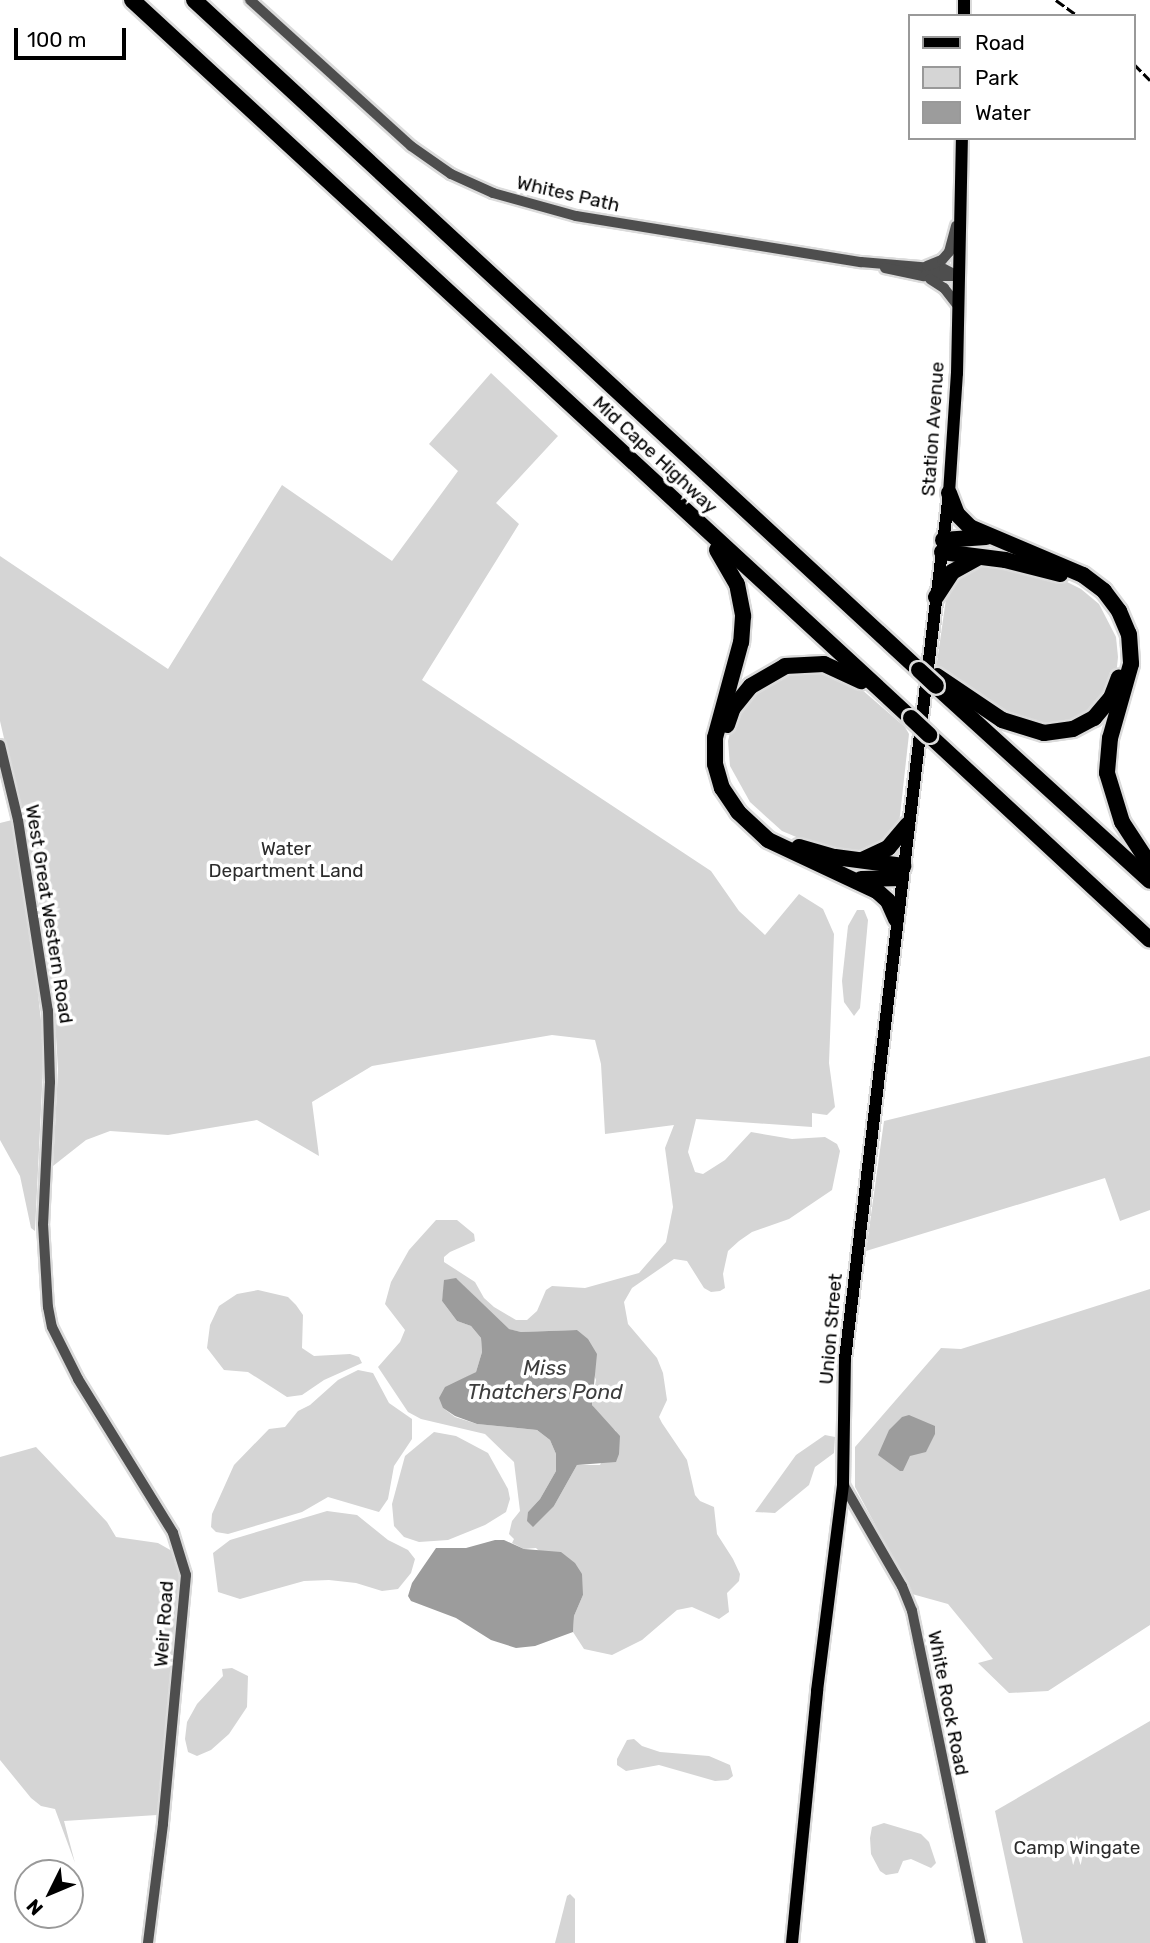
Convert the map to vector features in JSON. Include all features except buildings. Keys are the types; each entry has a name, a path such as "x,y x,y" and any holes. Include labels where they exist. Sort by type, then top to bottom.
{"highway":[{"name":"Mid Cape Highway","path":"132,0 694,521 916,719 929,735 1150,940"},
{"name":"Mid Cape Highway","path":"194,0 875,629 937,681 1150,881"},
{"path":"949,493 965,523 1083,575 1110,597 1123,618 1129,634 1131,664 1110,738 1107,774 1117,812 1150,865"},
{"path":"694,521 731,570 742,608 741,642 715,738 715,764 722,788 744,819 768,840 881,894 896,919"},
{"path":"942,546 995,538"},
{"path":"937,681 1002,720 1044,733 1073,729 1087,723 1106,705 1115,691 1120,672 1121,642 1111,614 1095,594 1075,581 1044,569 942,546"},
{"path":"936,597 952,572 982,556"},
{"path":"902,872 800,847 768,828 735,792 724,763 723,743 729,717 744,693 758,680 785,666 805,662 824,664 843,671 916,719"},
{"path":"859,860 888,848 907,825"},
{"path":"852,878 902,872"}],"main road":[{"name":"Station Avenue","path":"916,719 936,597 949,493 958,306 962,140"},
{"name":"Union Street","path":"792,1943 817,1691 844,1484 845,1359 902,872 916,719"}],"street":[{"name":"Whites Path","path":"250,0 411,146 451,174 484,189 523,204 576,216 923,272 944,270 958,276"},
{"path":"958,306 944,288 923,272 942,260 952,247 960,195"},
{"name":"West Great Western Road","path":"0,745 18,820 48,1011 50,1052 44,1191 45,1258"},
{"name":"Weir Road","path":"45,1258 48,1307 58,1342 173,1533 184,1564 184,1626 148,1943"},
{"name":"White Rock Road","path":"844,1484 902,1586 912,1611 981,1943"}],"green space":[{"name":"Water Department Land","path":"491,373 558,436 496,503 519,524 422,680 711,871 739,911 765,935 799,894 823,909 834,934 829,1063 835,1107 827,1115 812,1113 812,1127 696,1119 688,1152 695,1172 703,1174 725,1160 751,1132 792,1139 825,1137 837,1144 840,1151 832,1190 789,1219 752,1232 739,1241 728,1251 723,1274 725,1288 720,1291 711,1292 704,1288 687,1261 674,1259 632,1288 624,1302 628,1324 657,1358 663,1373 667,1400 659,1417 687,1460 695,1495 700,1501 714,1507 717,1534 733,1559 740,1574 739,1581 727,1593 729,1612 719,1619 692,1607 677,1610 642,1640 612,1655 584,1649 573,1632 574,1616 583,1595 536,1548 524,1549 512,1543 514,1539 509,1534 512,1521 520,1511 514,1462 485,1434 421,1419 408,1412 378,1367 400,1342 405,1330 385,1304 391,1282 409,1250 436,1220 457,1220 474,1234 475,1241 450,1252 444,1257 444,1262 475,1282 484,1298 516,1320 527,1320 537,1311 546,1290 552,1286 585,1288 639,1273 666,1242 673,1207 665,1148 674,1125 605,1134 601,1064 595,1040 552,1035 372,1066 312,1102 319,1156 257,1120 168,1135 110,1131 86,1140 53,1166 58,1069 54,1004 34,868 0,721 0,556 168,669 282,485 392,561 458,471 429,444","holes":["457,1279 508,1329 521,1332 577,1330 596,1380 592,1405 604,1422 616,1431 600,1465 577,1465 554,1506 528,1512 540,1499 556,1471 556,1454 550,1440 537,1430 477,1424 455,1417 443,1408 461,1380 476,1372 482,1352 481,1338 471,1326 457,1321 442,1301 445,1280"]},
{"path":"982,561 1055,576 1081,589 1099,604 1116,637 1118,657 1116,676 1094,712 1059,729 1017,722 936,669 948,585 955,576"},
{"path":"810,668 853,682 905,727 909,734 899,824 877,850 856,853 825,849 782,831 750,802 730,766 728,741 734,717 746,696 783,671"},
{"path":"12,820 32,938 44,1048 35,1231 31,1228 20,1176 0,1140 0,823"},
{"path":"857,910 864,910 868,920 860,1008 854,1016 844,1002 842,981 848,926"},
{"path":"1150,1056 1150,1210 1120,1221 1105,1178 866,1251 884,1121"},
{"path":"1150,1289 1150,1625 1048,1691 1009,1693 978,1663 993,1659 948,1604 912,1594 855,1487 855,1447 941,1348 961,1349"},
{"path":"258,1290 288,1297 296,1305 303,1315 302,1348 314,1356 350,1354 359,1357 362,1363 324,1380 302,1395 287,1397 248,1372 224,1370 207,1348 210,1325 219,1306 237,1294"},
{"path":"358,1370 373,1373 389,1403 412,1419 412,1439 394,1466 388,1499 379,1512 328,1497 302,1512 228,1534 216,1532 211,1527 212,1514 234,1465 269,1429 285,1427 298,1411 310,1405 338,1380"},
{"path":"434,1432 456,1436 488,1453 508,1489 510,1499 506,1512 485,1525 448,1540 419,1542 404,1537 394,1526 392,1504 405,1456"},
{"path":"825,1435 835,1437 834,1453 815,1467 809,1485 775,1513 755,1512 796,1455"},
{"path":"36,1447 107,1522 116,1537 158,1543 172,1551 180,1579 157,1815 64,1821 74,1859 55,1809 41,1806 31,1798 0,1760 0,1457"},
{"path":"327,1511 357,1515 388,1540 408,1550 415,1559 411,1573 398,1589 382,1591 356,1583 329,1580 304,1581 240,1599 218,1592 213,1553 230,1540"},
{"path":"232,1668 248,1676 247,1707 229,1734 211,1750 197,1756 188,1752 185,1739 187,1722 197,1704 223,1676 222,1669"},
{"name":"Camp Wingate","path":"1150,1721 1150,1943 1023,1943 995,1811"},
{"path":"634,1739 642,1746 660,1752 709,1756 730,1765 733,1776 728,1780 715,1781 659,1765 626,1771 617,1765 617,1759 627,1740"},
{"path":"884,1823 921,1834 929,1842 936,1863 931,1868 911,1859 903,1861 898,1873 886,1875 880,1871 871,1854 870,1838 872,1827"},
{"path":"570,1894 575,1899 575,1943 555,1943 567,1896"}],"water":[{"name":"Miss Thatchers Pond","path":"456,1278 509,1329 521,1332 577,1330 588,1339 597,1354 592,1405 620,1436 619,1454 616,1462 577,1465 554,1506 533,1527 527,1521 528,1512 540,1499 556,1471 556,1454 550,1440 537,1430 477,1424 455,1416 443,1408 439,1398 445,1387 476,1372 482,1352 481,1338 471,1326 457,1321 442,1301 444,1280"},
{"path":"909,1415 935,1426 935,1434 926,1452 910,1456 903,1471 900,1471 878,1455 889,1430 902,1417"},
{"path":"504,1540 524,1549 561,1552 575,1563 582,1574 583,1595 574,1616 573,1632 535,1646 516,1648 491,1640 456,1618 411,1601 408,1596 412,1583 436,1548 466,1548"}],"railway":[{"path":"1056,0 1075,14"},
{"path":"1136,66 1150,80"}]}
